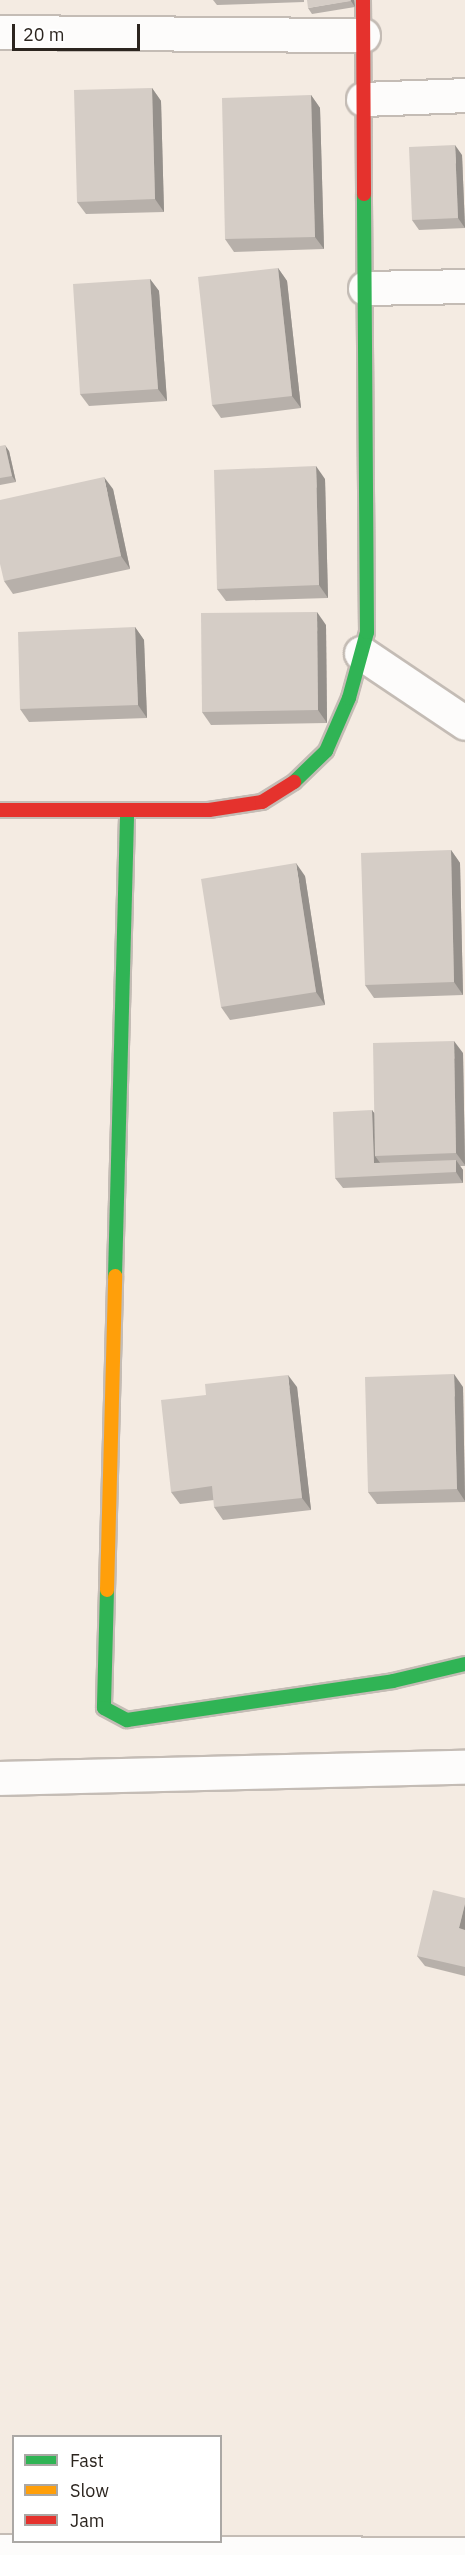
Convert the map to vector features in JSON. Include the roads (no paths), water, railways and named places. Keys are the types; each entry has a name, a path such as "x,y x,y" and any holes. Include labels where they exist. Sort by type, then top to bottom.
{"street":[{"path":"0,810 220,809 262,802 293,783 326,751 367,632 363,0"},
{"path":"0,32 363,34"},
{"path":"363,99 465,95"},
{"path":"364,288 465,286"},
{"path":"361,653 465,723"},
{"path":"127,811 104,1708 127,1720 148,1720 393,1681 465,1664"},
{"path":"0,1779 465,1767"},
{"path":"0,2551 465,2554"}]}
